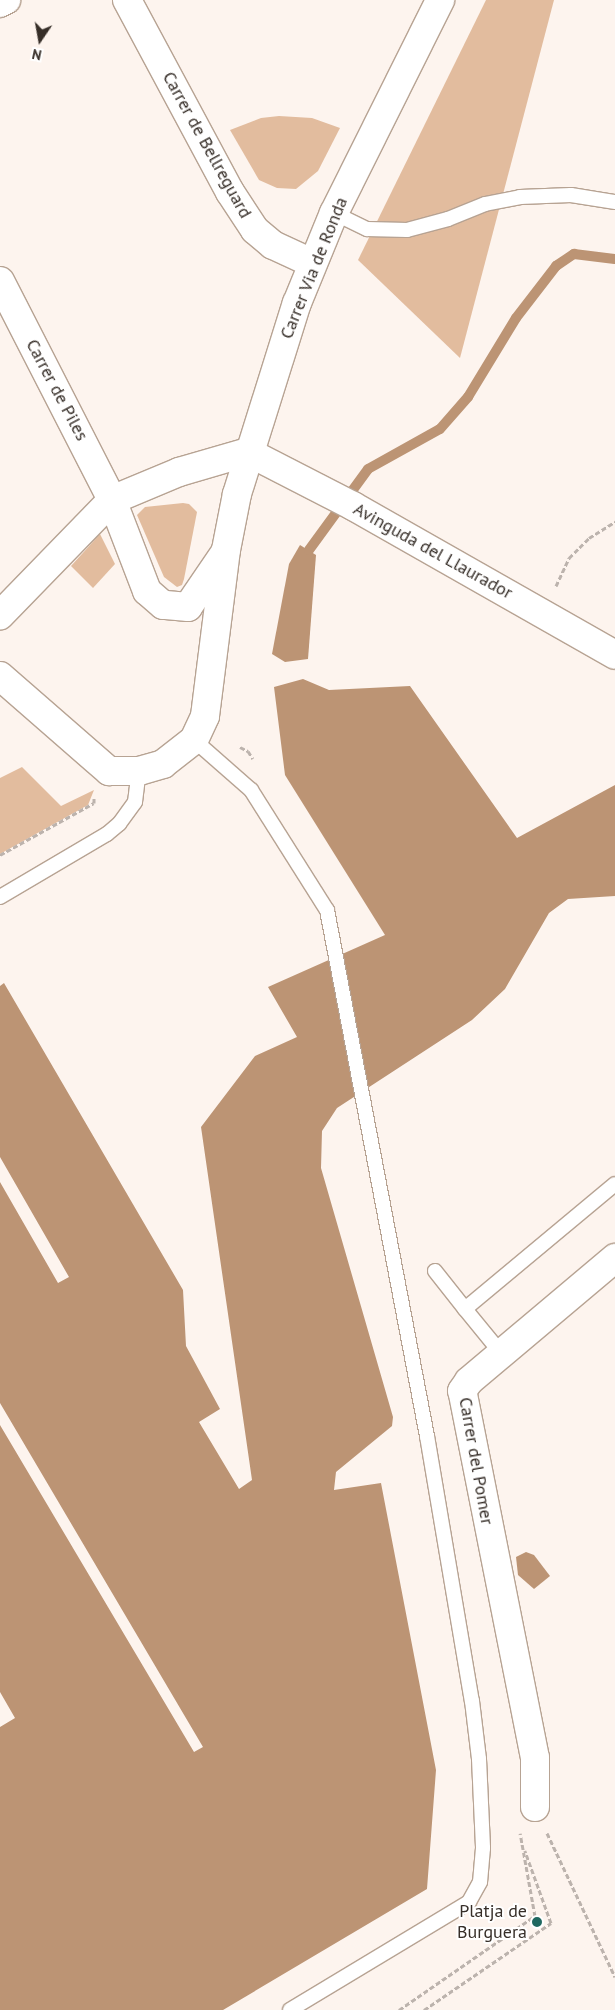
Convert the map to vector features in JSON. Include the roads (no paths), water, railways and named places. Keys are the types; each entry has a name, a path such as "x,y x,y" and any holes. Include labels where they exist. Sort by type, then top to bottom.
{"street":[{"path":"0,3 6,0"},
{"name":"Carrer de Bellreguard","path":"127,0 230,192 255,230 273,246 312,263"},
{"name":"Carrer Via de Ronda","path":"194,740 205,716 226,550 248,452 312,263 334,213 440,0"},
{"name":"Carrer de Piles","path":"0,283 112,500 147,591 163,605 188,607 226,550"},
{"path":"0,615 112,500 179,472 248,452"},
{"name":"Avinguda del Llaurador","path":"248,452 343,501 615,654"},
{"path":"0,676 98,764 115,772 139,771 176,757 194,740"},
{"name":"Carrer del Pomer","path":"535,1807 535,1758 510,1642 463,1396 464,1385 614,1260"}],"lane":[{"path":"334,213 367,229 406,230 520,197 571,194 615,202"},
{"path":"194,740 251,790 327,910 373,1164 427,1436 472,1701 483,1848 480,1882 469,1902 290,2010"},
{"path":"0,897 107,834 119,824 136,802 139,771"},
{"path":"466,1309 615,1184"},
{"path":"436,1271 501,1353"}],"waterway":[{"path":"309,550 368,469 440,429 468,397 516,318 556,266 574,254 615,259"}],"place":[{"name":"Platja de Burguera","path":"537,1922"}]}
